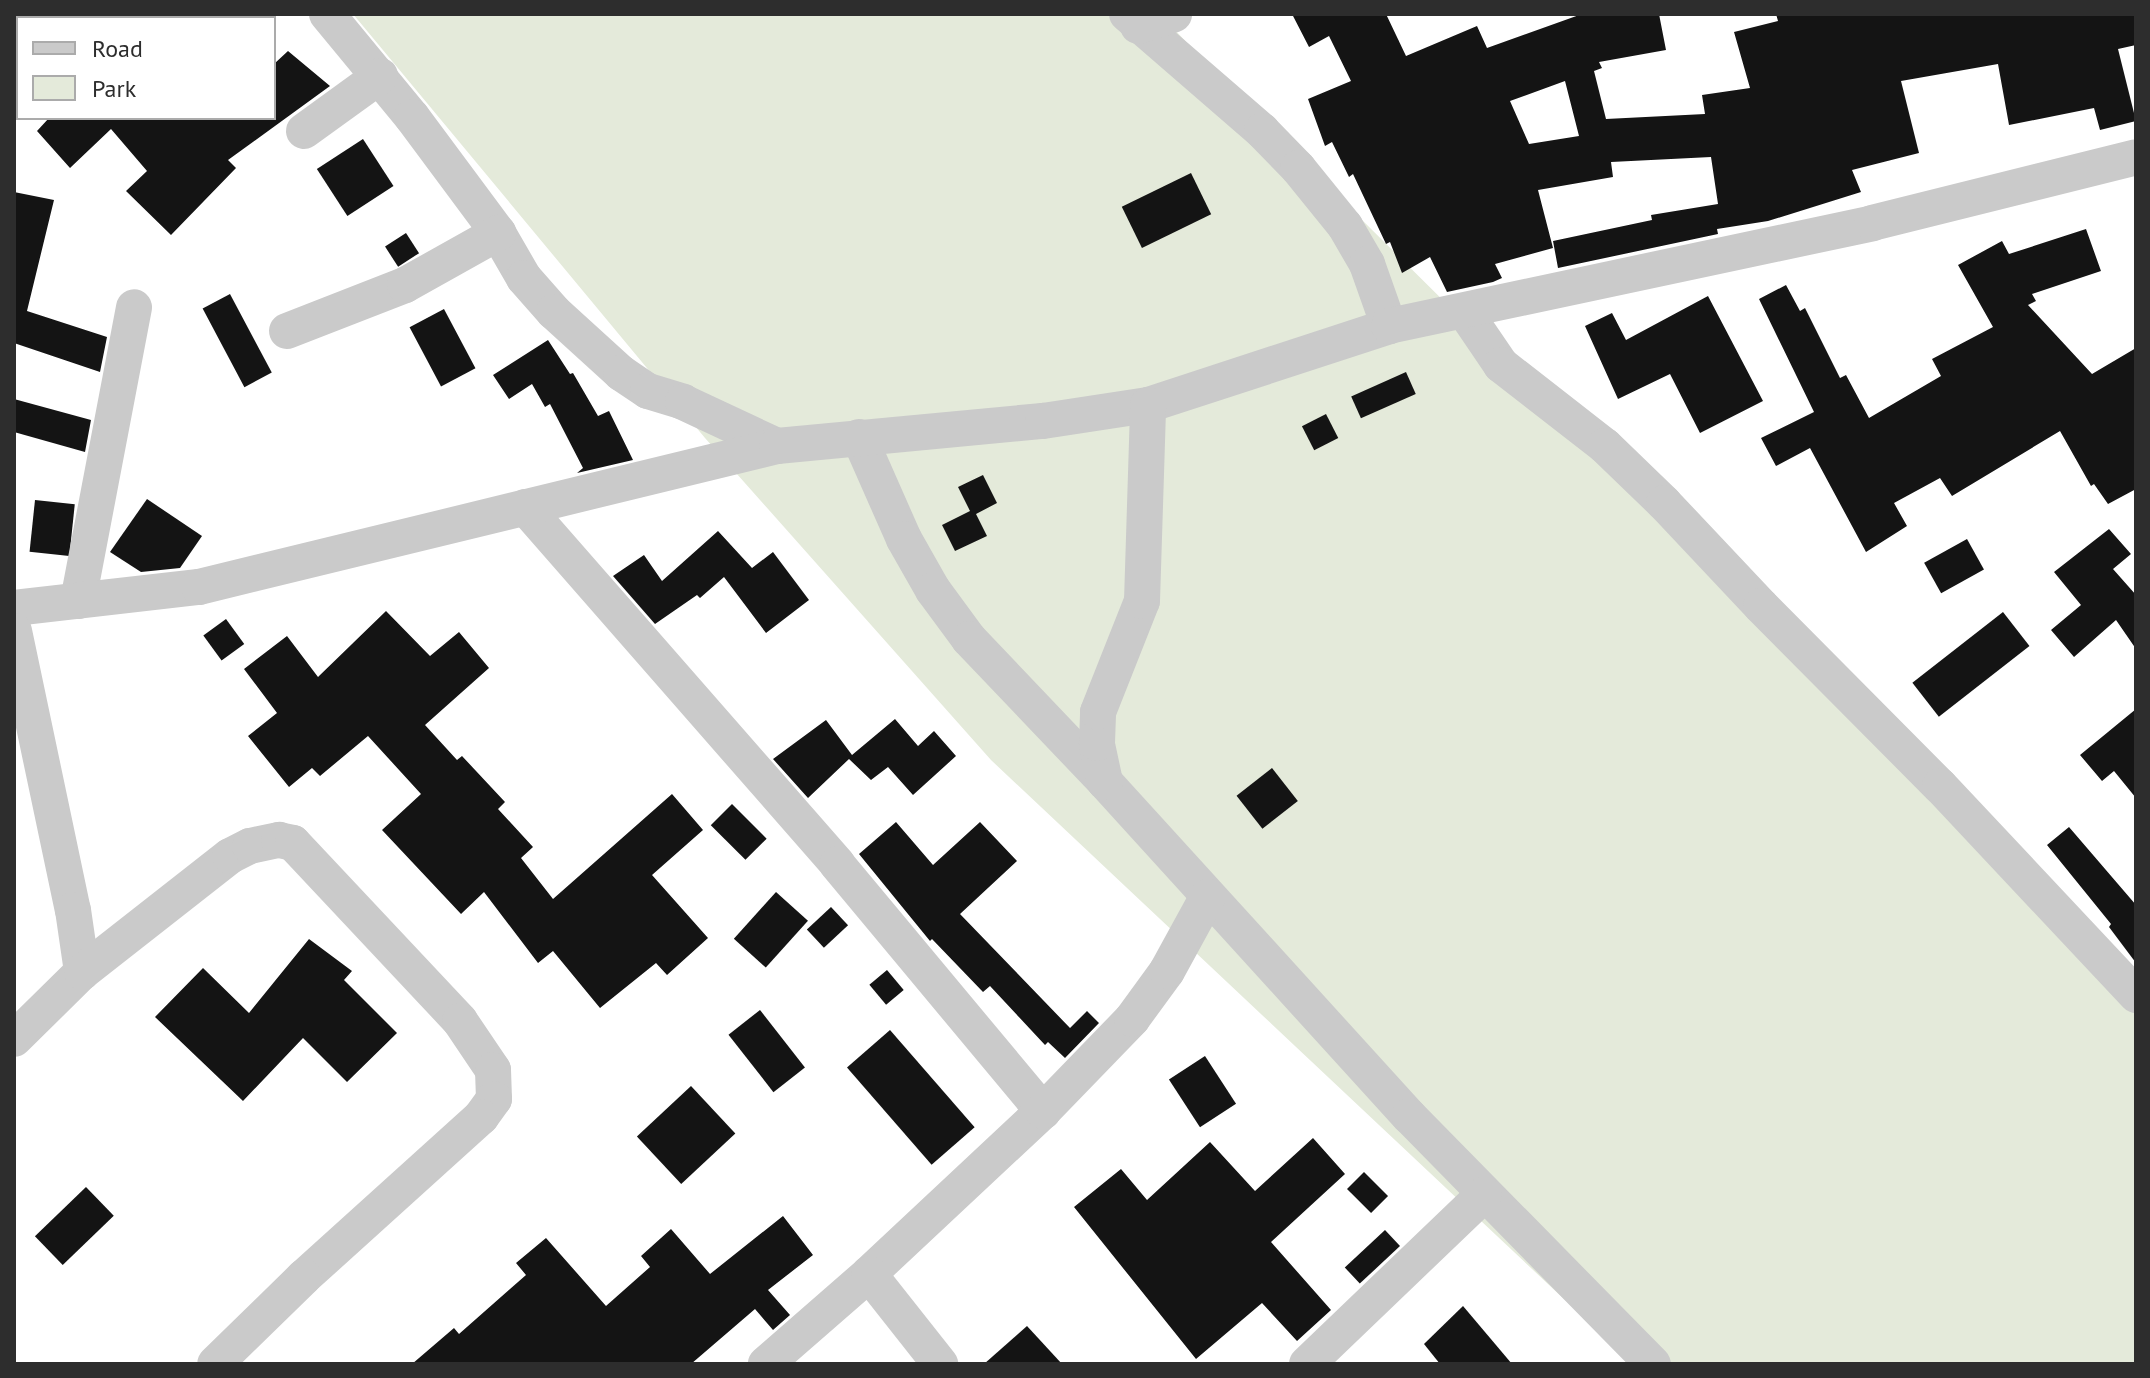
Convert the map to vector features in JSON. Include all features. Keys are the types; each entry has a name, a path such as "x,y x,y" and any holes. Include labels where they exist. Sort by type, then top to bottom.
{"street":[{"path":"327,14 380,76 498,233 524,278 554,312 621,373 648,391 683,402 777,446"},
{"path":"1132,20 1174,14"},
{"path":"1132,20 1262,131 1298,168 1345,226 1367,264 1389,326"},
{"path":"304,131 380,76"},
{"path":"14,608 199,587 777,446 1043,421 1148,405 1389,326 1872,223 2136,157"},
{"path":"287,331 405,285 498,233"},
{"path":"78,601 134,307"},
{"path":"1465,312 1501,365 1605,446 1664,503 1761,606 1940,786 2136,995"},
{"path":"1105,782 1097,743 1098,712 1142,601 1148,405"},
{"path":"859,437 904,539 933,590 969,639 1105,782 1484,1194 1653,1364"},
{"path":"525,507 837,864 1043,1111"},
{"path":"14,631 73,910 82,972"},
{"path":"14,1039 82,972 230,856 250,846 279,840 293,843 460,1021 493,1070 494,1099 481,1117 304,1277 215,1364"},
{"path":"766,1364 869,1274 1043,1111 1132,1019 1167,971 1208,896"},
{"path":"1307,1364 1484,1194"},
{"path":"869,1274 940,1364"}],"green space":[{"path":"353,14 1160,14 1233,92 1601,457 2136,1015 2136,1364 1633,1364 991,760 705,438"}],"building":[{"path":"1292,14 1386,14 1406,56 1477,26 1487,48 1582,14 1659,14 1666,50 1599,62 1602,68 1594,71 1606,119 1705,114 1702,95 1750,88 1734,32 1778,21 1776,14 2136,14 2136,45 2118,49 2136,121 2100,130 2094,108 2009,125 1998,64 1901,81 1919,153 1852,170 1861,192 1768,221 1717,229 1718,234 1558,268 1553,241 1652,220 1651,215 1718,204 1711,157 1611,162 1613,177 1538,190 1553,248 1495,264 1502,278 1493,282 1447,292 1430,257 1402,273 1390,242 1386,244 1353,174 1349,177 1332,142 1325,146 1308,99 1351,81 1329,36 1309,47","holes":["1565,81 1579,136 1529,144 1510,101"]},
{"path":"288,51 330,86 228,160 236,168 171,235 126,191 147,171 111,129 70,168 37,131 47,120 276,120 276,62"},
{"path":"363,139 393,186 347,216 317,169"},
{"path":"1191,173 1211,214 1142,248 1122,207"},
{"path":"14,192 54,200 27,311 107,337 100,372 14,343"},
{"path":"2086,229 2101,271 2032,294 2036,301 2028,305 2092,374 2136,348 2136,489 2108,504 2094,484 2091,486 2060,431 1952,496 1940,478 1894,503 1907,526 1866,552 1810,448 1776,466 1761,438 1814,412 1759,299 1786,285 1800,311 1805,308 1840,378 1846,375 1869,418 1941,376 1932,359 1993,327 1958,265 2002,241 2009,254"},
{"path":"406,233 419,253 398,267 385,247"},
{"path":"230,294 272,373 244,387 203,309"},
{"path":"1708,296 1763,401 1700,433 1670,374 1618,399 1585,326 1612,313 1626,340"},
{"path":"444,309 475,368 441,386 410,327"},
{"path":"548,340 570,374 573,373 598,416 609,411 633,460 577,473 583,468 550,404 545,407 532,384 509,399 493,375"},
{"path":"1406,372 1416,394 1361,418 1351,396"},
{"path":"14,399 91,420 85,452 14,432"},
{"path":"1326,414 1338,438 1314,450 1302,426"},
{"path":"983,475 997,503 976,514 987,536 955,551 942,525 970,511 958,487"},
{"path":"147,499 202,536 180,568 141,572 110,552"},
{"path":"35,500 75,504 69,556 30,552"},
{"path":"2109,529 2131,554 2113,569 2136,595 2136,649 2116,620 2074,657 2051,630 2081,605 2054,572"},
{"path":"718,531 752,568 773,552 809,600 766,633 724,577 700,598 697,595 655,624 613,576 644,555 662,581"},
{"path":"1967,539 1984,570 1941,593 1924,563"},
{"path":"386,611 430,656 459,632 489,668 425,725 457,760 462,756 505,802 498,809 533,847 521,858 553,899 672,794 703,830 652,875 708,938 667,975 656,963 600,1008 553,951 538,963 484,892 461,914 382,830 421,794 368,736 320,776 312,768 289,787 248,736 277,713 244,669 287,636 318,677"},
{"path":"2003,612 2029,646 1939,717 1912,683"},
{"path":"226,619 244,644 222,661 203,635"},
{"path":"2136,709 2136,798 2114,771 2102,781 2080,755"},
{"path":"895,719 918,746 934,731 956,756 913,795 888,767 871,780 849,759 808,798 773,759 826,720 852,755"},
{"path":"1272,768 1298,801 1262,829 1237,796"},
{"path":"732,804 767,839 745,860 711,825"},
{"path":"896,822 933,865 980,822 1017,861 960,914 1070,1028 1087,1011 1099,1023 1065,1058 1048,1042 1045,1045 990,986 983,992 932,939 930,941 859,854"},
{"path":"2069,827 2136,905 2136,963 2109,927 2111,924 2047,845"},
{"path":"776,892 808,921 766,968 734,939"},
{"path":"831,907 848,925 824,948 807,930"},
{"path":"309,939 352,971 344,980 397,1033 347,1082 303,1038 243,1101 155,1017 203,968 249,1013"},
{"path":"887,970 904,990 886,1005 869,985"},
{"path":"760,1010 805,1068 773,1092 728,1035"},
{"path":"890,1030 975,1127 932,1165 847,1067"},
{"path":"1205,1056 1236,1104 1200,1127 1169,1079"},
{"path":"691,1086 735,1134 681,1184 637,1136"},
{"path":"1313,1138 1345,1174 1271,1242 1331,1310 1297,1341 1262,1303 1196,1359 1074,1207 1121,1169 1147,1200 1210,1142 1255,1191"},
{"path":"1364,1172 1388,1196 1371,1213 1347,1189"},
{"path":"86,1187 114,1216 63,1265 35,1236"},
{"path":"783,1216 813,1255 768,1290 790,1315 773,1330 755,1309 691,1364 412,1364 454,1328 459,1334 526,1275 516,1263 546,1238 606,1306 650,1267 641,1256 671,1229 710,1274"},
{"path":"1385,1230 1400,1246 1360,1284 1345,1268"},
{"path":"1463,1306 1512,1364 1440,1364 1424,1344"},
{"path":"1027,1326 1062,1364 984,1364"}]}
